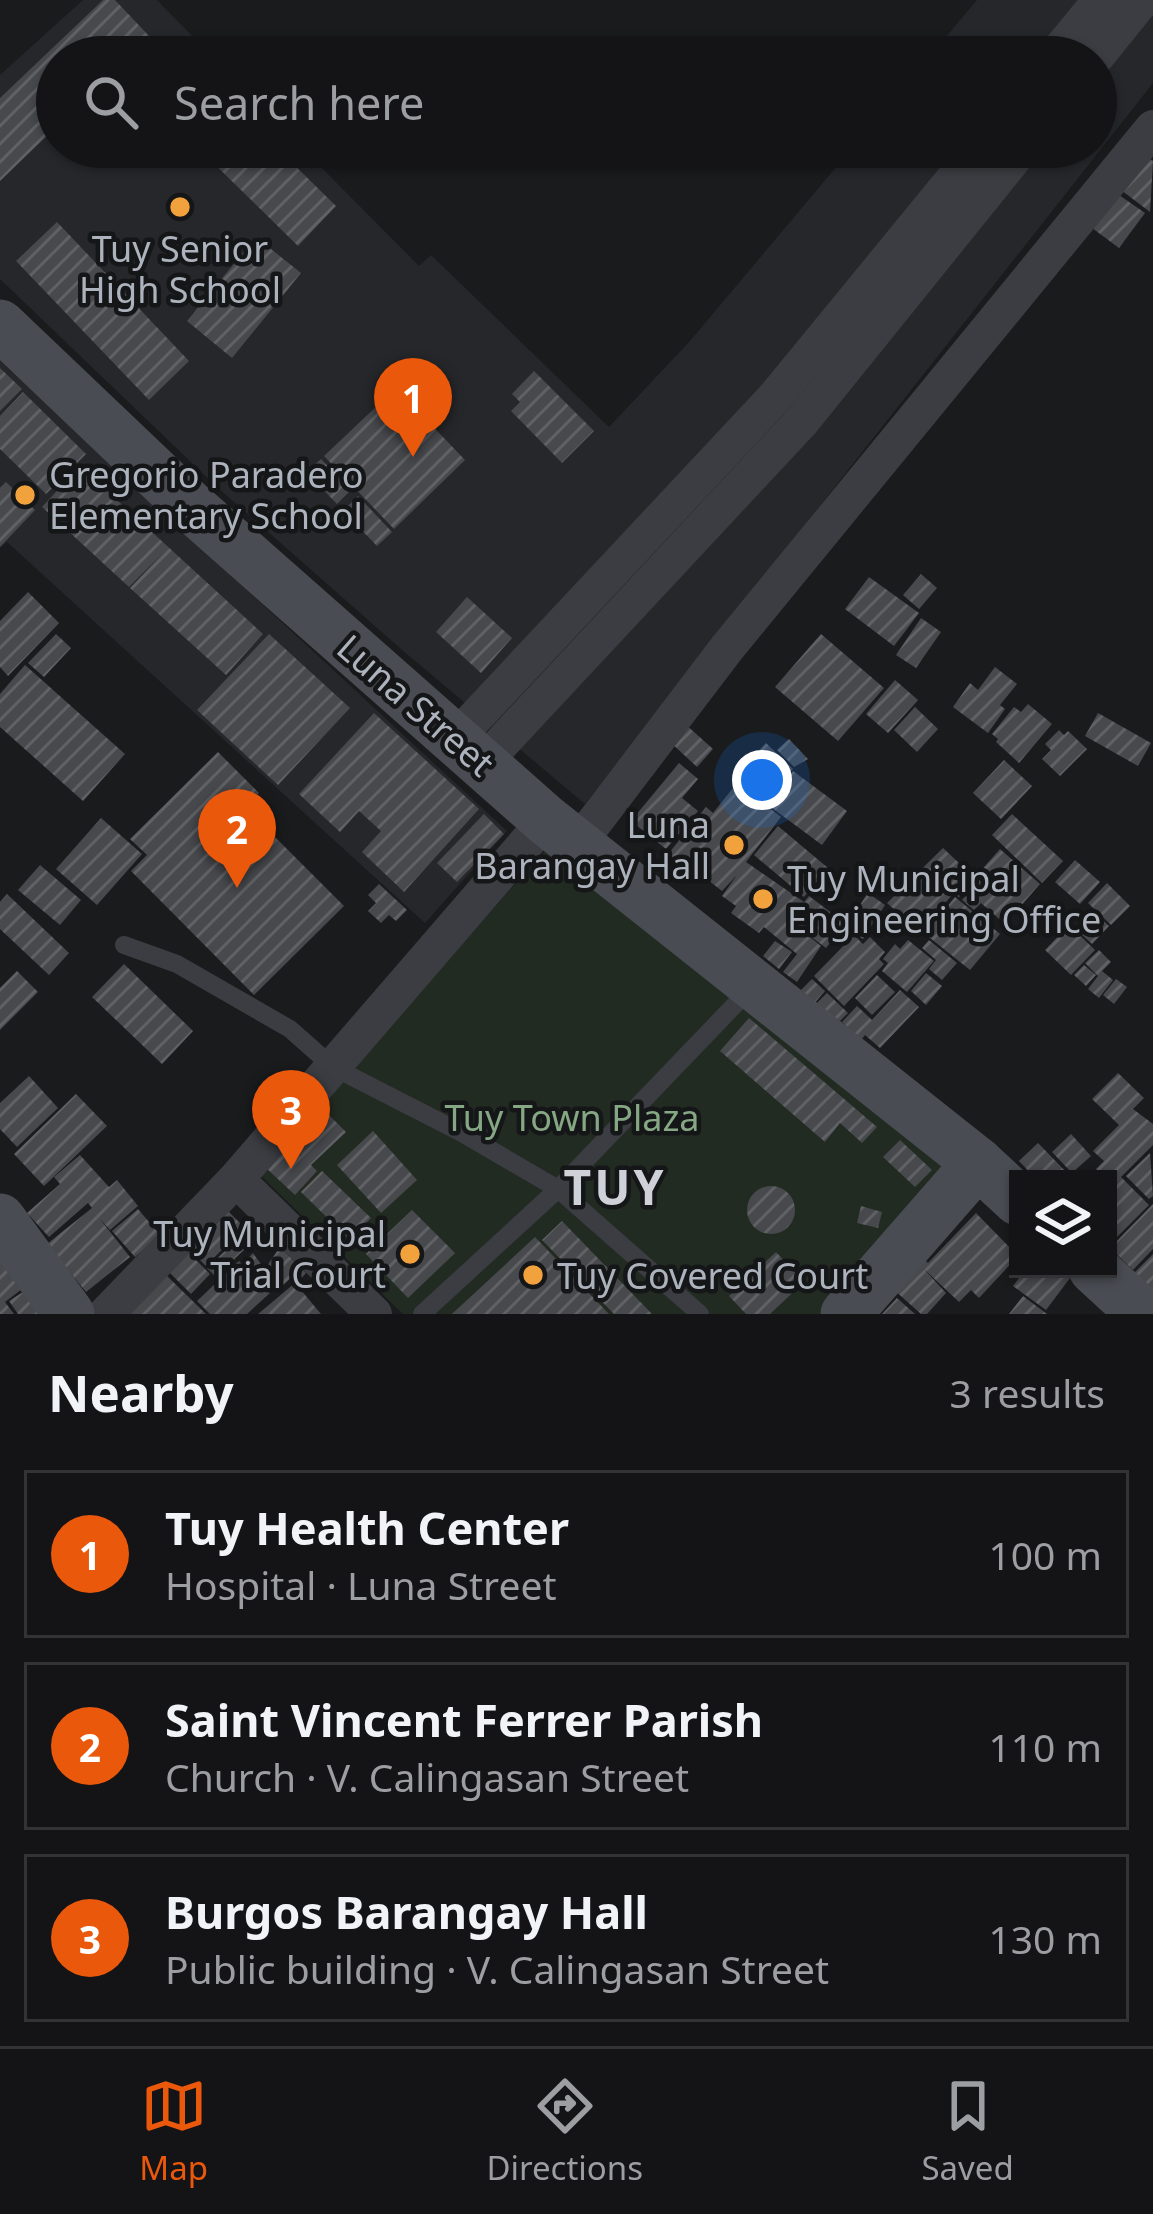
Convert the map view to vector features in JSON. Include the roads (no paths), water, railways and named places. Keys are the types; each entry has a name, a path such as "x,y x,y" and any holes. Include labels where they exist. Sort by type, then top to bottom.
{"street":[{"path":"1071,36 1101,0"},
{"path":"1113,36 1142,0"},
{"path":"106,1314 728,648 1153,128"},
{"path":"468,752 802,421 967,168"},
{"name":"Luna Street","path":"0,325 187,503 561,832 1009,1191"},
{"path":"846,1314 978,1163"},
{"path":"236,1180 374,1314"},
{"path":"0,1219 69,1314"},
{"path":"1104,1278 1143,1314"}],"lane":[{"path":"124,945 177,964 290,1029 333,1067 558,1189 700,1314"},
{"path":"422,1314 558,1189 754,985"}],"place":[{"name":"Tuy Senior High School","path":"180,207"},
{"name":"Tuy Health Center","path":"413,457"},
{"name":"Gregorio Paradero Elementary School","path":"25,495"},
{"name":"Luna Barangay Hall","path":"734,845"},
{"name":"Saint Vincent Ferrer Parish","path":"237,888"},
{"name":"Tuy Municipal Engineering Office","path":"763,899"},
{"name":"Burgos Barangay Hall","path":"291,1169"},
{"name":"Tuy Municipal Trial Court","path":"410,1254"},
{"name":"Tuy Covered Court","path":"533,1275"}],"district":[{"name":"TUY","path":"615,1186"}],"park label":[{"name":"Tuy Town Plaza","path":"572,1117"}]}
